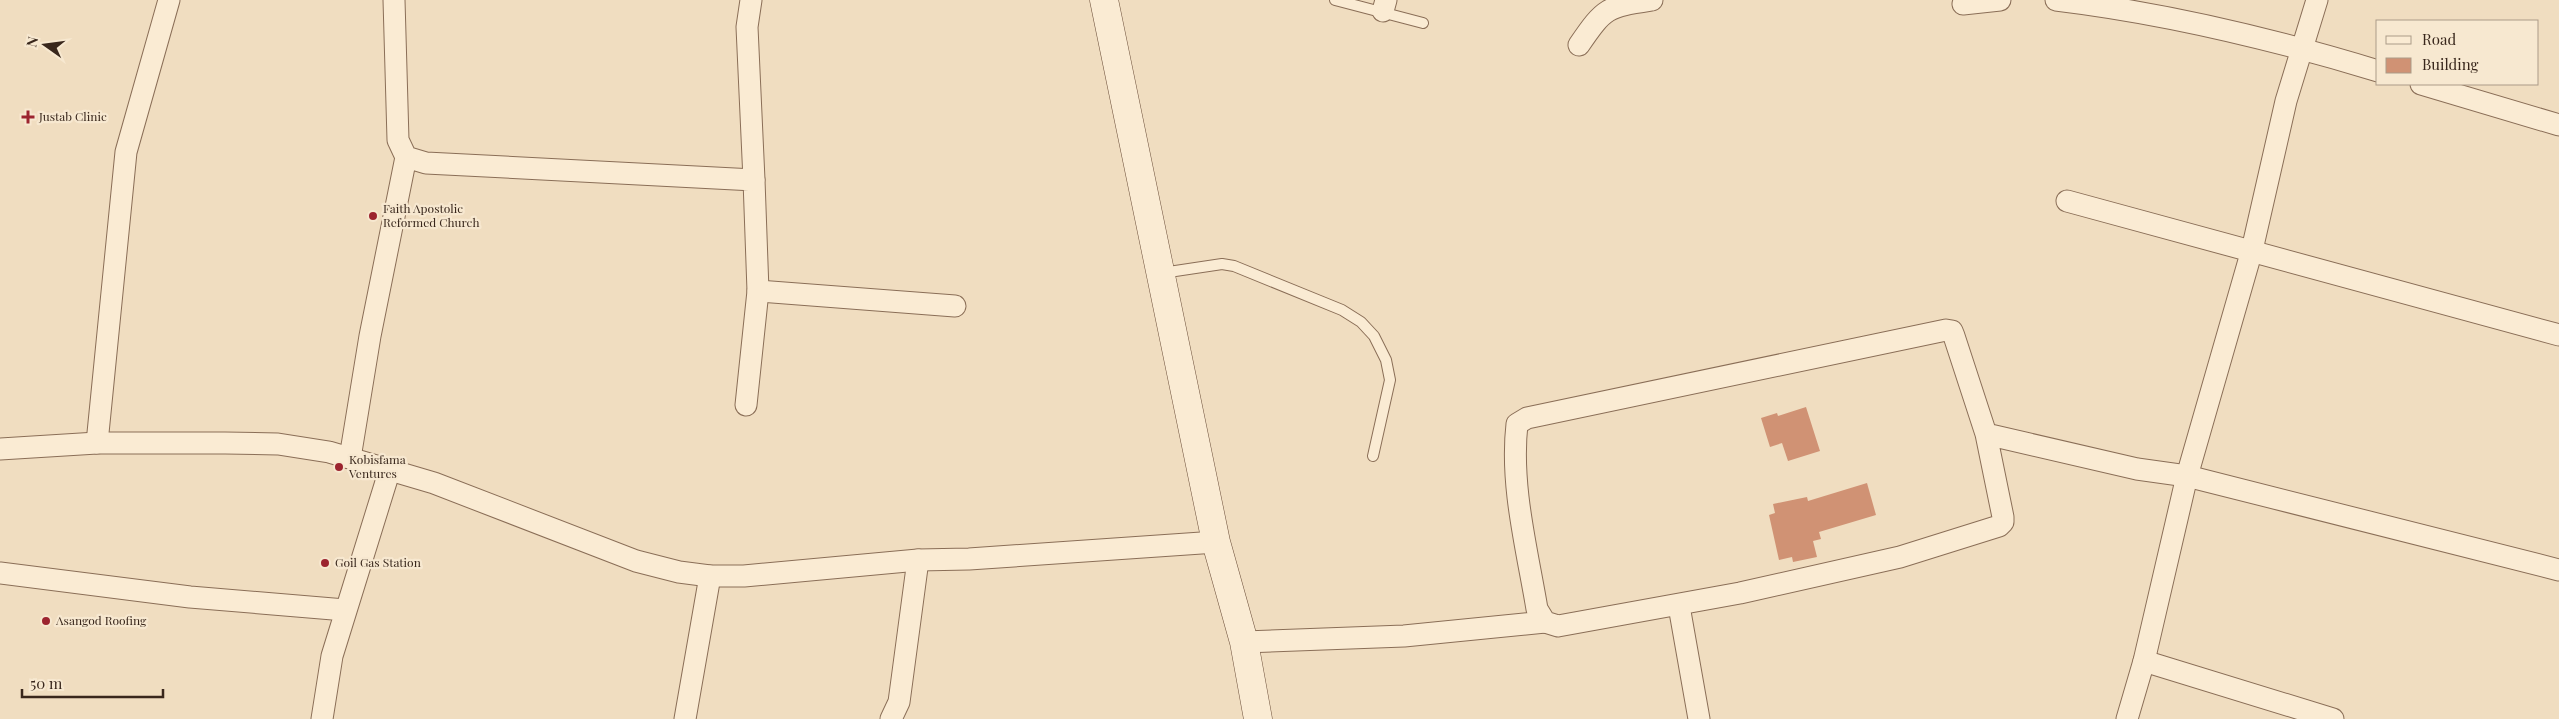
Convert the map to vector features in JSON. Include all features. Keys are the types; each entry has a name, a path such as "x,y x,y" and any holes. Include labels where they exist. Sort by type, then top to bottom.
{"street":[{"path":"97,443 126,152 169,0"},
{"path":"350,458 370,336 406,157 398,140 394,0"},
{"path":"746,405 758,291 748,27 751,0"},
{"path":"1104,0 1216,542 1244,642 1258,719"},
{"path":"1579,45 1596,19 1615,6 1652,0"},
{"path":"1963,4 2000,0"},
{"path":"2056,0 2104,6 2302,48 2376,70"},
{"path":"2127,719 2144,661 2187,476 2252,250 2286,101 2317,0"},
{"path":"2424,85 2559,125"},
{"path":"406,157 426,163 754,180"},
{"path":"2067,201 2559,335"},
{"path":"758,291 955,306"},
{"path":"1244,642 1404,636 1545,622 1558,626 1679,606 1900,557 1999,526 2003,522 2003,517 1986,434 1952,332 1946,330 1526,418 1517,424 1519,506 1538,609 1545,622"},
{"path":"1986,434 2137,469 2187,476 2559,570"},
{"path":"0,449 97,443 278,444 329,452 434,483 636,561 679,572 710,576 744,576 918,560 969,559 1216,542"},
{"path":"322,719 332,656 344,610 390,469"},
{"path":"891,719 899,702 918,560"},
{"path":"0,573 180,596 344,610"},
{"path":"686,719 710,576"},
{"path":"1679,606 1699,719"},
{"path":"2144,661 2333,719"}],"lane":[{"path":"1335,0 1384,6 1423,23"},
{"path":"1161,273 1222,264 1234,266 1342,310 1361,322 1374,336 1386,360 1390,380 1373,456"}],"building":[{"path":"1806,407 1820,451 1788,461 1782,443 1770,447 1761,418 1777,413 1778,416"},
{"path":"1867,483 1876,515 1819,532 1821,539 1813,541 1817,557 1793,562 1792,557 1779,560 1769,515 1775,513 1773,504 1807,497 1808,501"}],"place":[{"name":"Justab Clinic","path":"28,117"},
{"name":"Faith Apostolic Reformed Church","path":"373,216"},
{"name":"Kobisfama Ventures","path":"339,467"},
{"name":"Goil Gas Station","path":"325,563"},
{"name":"Asangod Roofing","path":"46,621"}]}
